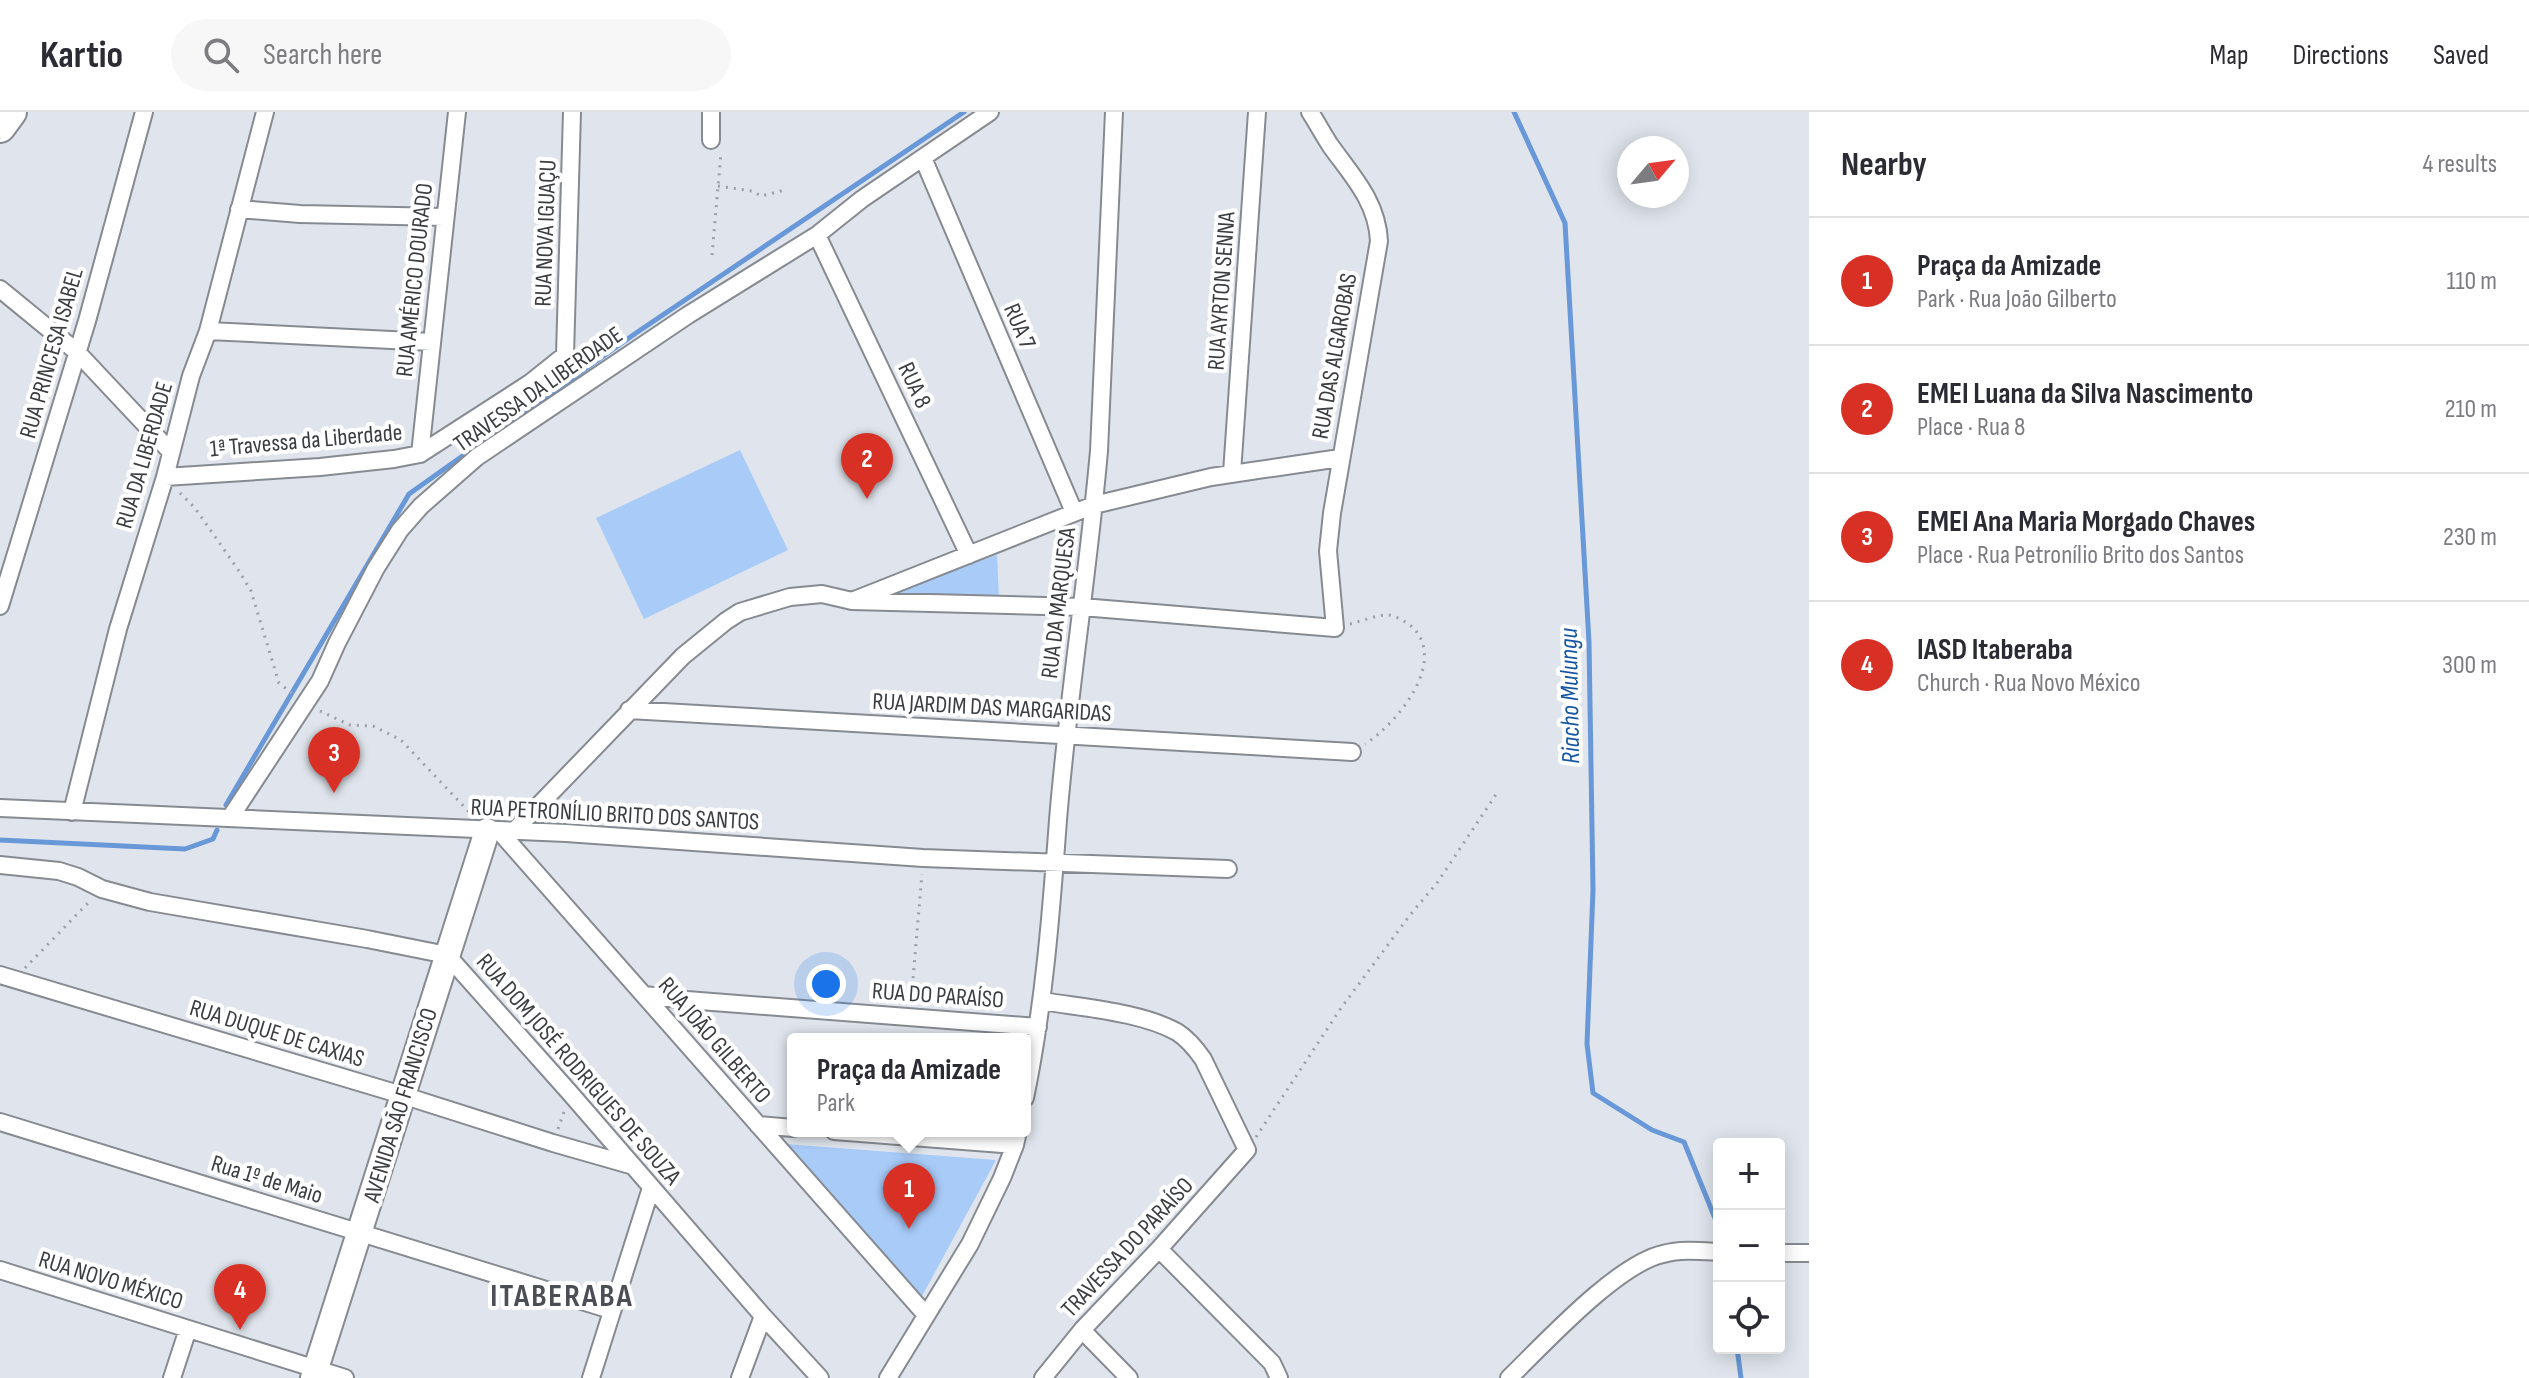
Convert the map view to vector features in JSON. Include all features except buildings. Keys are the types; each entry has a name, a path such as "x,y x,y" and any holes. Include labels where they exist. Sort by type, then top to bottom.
{"highway":[{"path":"0,127 11,112"}],"street":[{"name":"RUA PRINCESA ISABEL","path":"0,606 77,352 144,112"},
{"name":"RUA DA LIBERDADE","path":"72,812 118,629 165,477 191,376 208,331 265,112"},
{"name":"RUA AMÉRICO DOURADO","path":"420,454 457,112"},
{"name":"RUA NOVA IGUAÇU","path":"565,355 572,112"},
{"path":"711,112 711,140"},
{"name":"TRAVESSA DA LIBERDADE","path":"230,818 320,681 337,643 392,543 421,506 477,457 677,322 817,235 862,199 990,112"},
{"name":"RUA DA MARQUESA","path":"1031,1065 1043,1001 1057,863 1058,821 1099,451 1114,112"},
{"name":"RUA AYRTON SENNA","path":"1232,473 1257,112"},
{"name":"RUA DAS ALGAROBAS","path":"1310,112 1363,188 1378,225 1379,241 1340,458 1328,551 1335,628"},
{"name":"RUA 7","path":"923,158 1074,512"},
{"path":"239,209 300,214 445,217"},
{"name":"RUA 8","path":"817,235 969,555"},
{"path":"0,289 77,352 170,451"},
{"path":"208,331 432,342"},
{"name":"1ª Travessa da Liberdade","path":"165,477 320,467 420,454 530,383 565,355"},
{"path":"852,601 1094,505 1232,473 1340,458"},
{"path":"500,831 683,656 740,612 790,597 822,594 852,601 1082,607 1335,628"},
{"name":"RUA JARDIM DAS MARGARIDAS","path":"629,710 1352,752"},
{"name":"RUA PETRONÍLIO BRITO DOS SANTOS","path":"0,808 693,840 923,858 1228,869"},
{"name":"AVENIDA SÃO FRANCISCO","path":"314,1374 447,955 500,831"},
{"name":"RUA JOÃO GILBERTO","path":"500,831 926,1315"},
{"name":"RUA DOM JOSÉ RODRIGUES DE SOUZA","path":"0,865 59,871 102,889 190,910 447,955 820,1378"},
{"name":"RUA DUQUE DE CAXIAS","path":"7,977 631,1165"},
{"name":"RUA DO PARAÍSO","path":"644,995 1038,1027"},
{"path":"1043,1001 1137,1018 1177,1033 1203,1059 1247,1150"},
{"name":"Rua 1º de Maio","path":"0,1122 611,1310"},
{"path":"758,1125 787,1127"},
{"path":"888,1378 970,1244 1017,1138 991,1137"},
{"name":"TRAVESSA DO PARAÍSO","path":"1043,1378 1082,1330 1247,1150"},
{"path":"591,1378 651,1188"},
{"path":"1159,1249 1272,1363 1279,1378"},
{"path":"1509,1378 1606,1286 1638,1266 1661,1254 1713,1252"},
{"path":"1785,1253 1809,1253"},
{"name":"RUA NOVO MÉXICO","path":"0,1270 188,1329 314,1374 345,1378"},
{"path":"740,1378 763,1316"},
{"path":"172,1378 188,1329"},
{"path":"1082,1330 1129,1378"}],"path":[{"path":"711,140 721,154 712,255"},
{"path":"718,186 752,191 761,196 785,190"},
{"path":"165,477 195,508 251,591 279,683"},
{"path":"1335,628 1388,615 1402,620 1420,636 1426,658 1413,695 1391,723 1352,752"},
{"path":"305,703 336,720 350,725 373,726 401,740 500,831"},
{"path":"1247,1150 1341,1008 1437,883 1499,790"},
{"path":"910,1017 923,858"},
{"path":"7,977 102,889"},
{"path":"553,1143 570,1093"}],"shaded area":[{"path":"740,450 788,550 644,619 596,518"},
{"path":"997,555 999,598 880,595"},
{"path":"785,1144 996,1160 921,1298"}],"waterway":[{"path":"226,805 409,494 636,333 964,112"},
{"name":"Riacho Mulungu","path":"1514,112 1565,223 1589,642 1593,890 1587,1044 1593,1093 1652,1130 1684,1142 1713,1213"},
{"path":"0,840 185,849 213,839 217,830"},
{"name":"Riacho Mulungu","path":"1738,1354 1741,1378"}],"place":[{"name":"EMEI Luana da Silva Nascimento","path":"867,499"},
{"name":"EMEI Ana Maria Morgado Chaves","path":"334,793"},
{"name":"Praça da Amizade","path":"909,1229"},
{"name":"IASD Itaberaba","path":"240,1330"}],"district":[{"name":"ITABERABA","path":"562,1295"}]}
